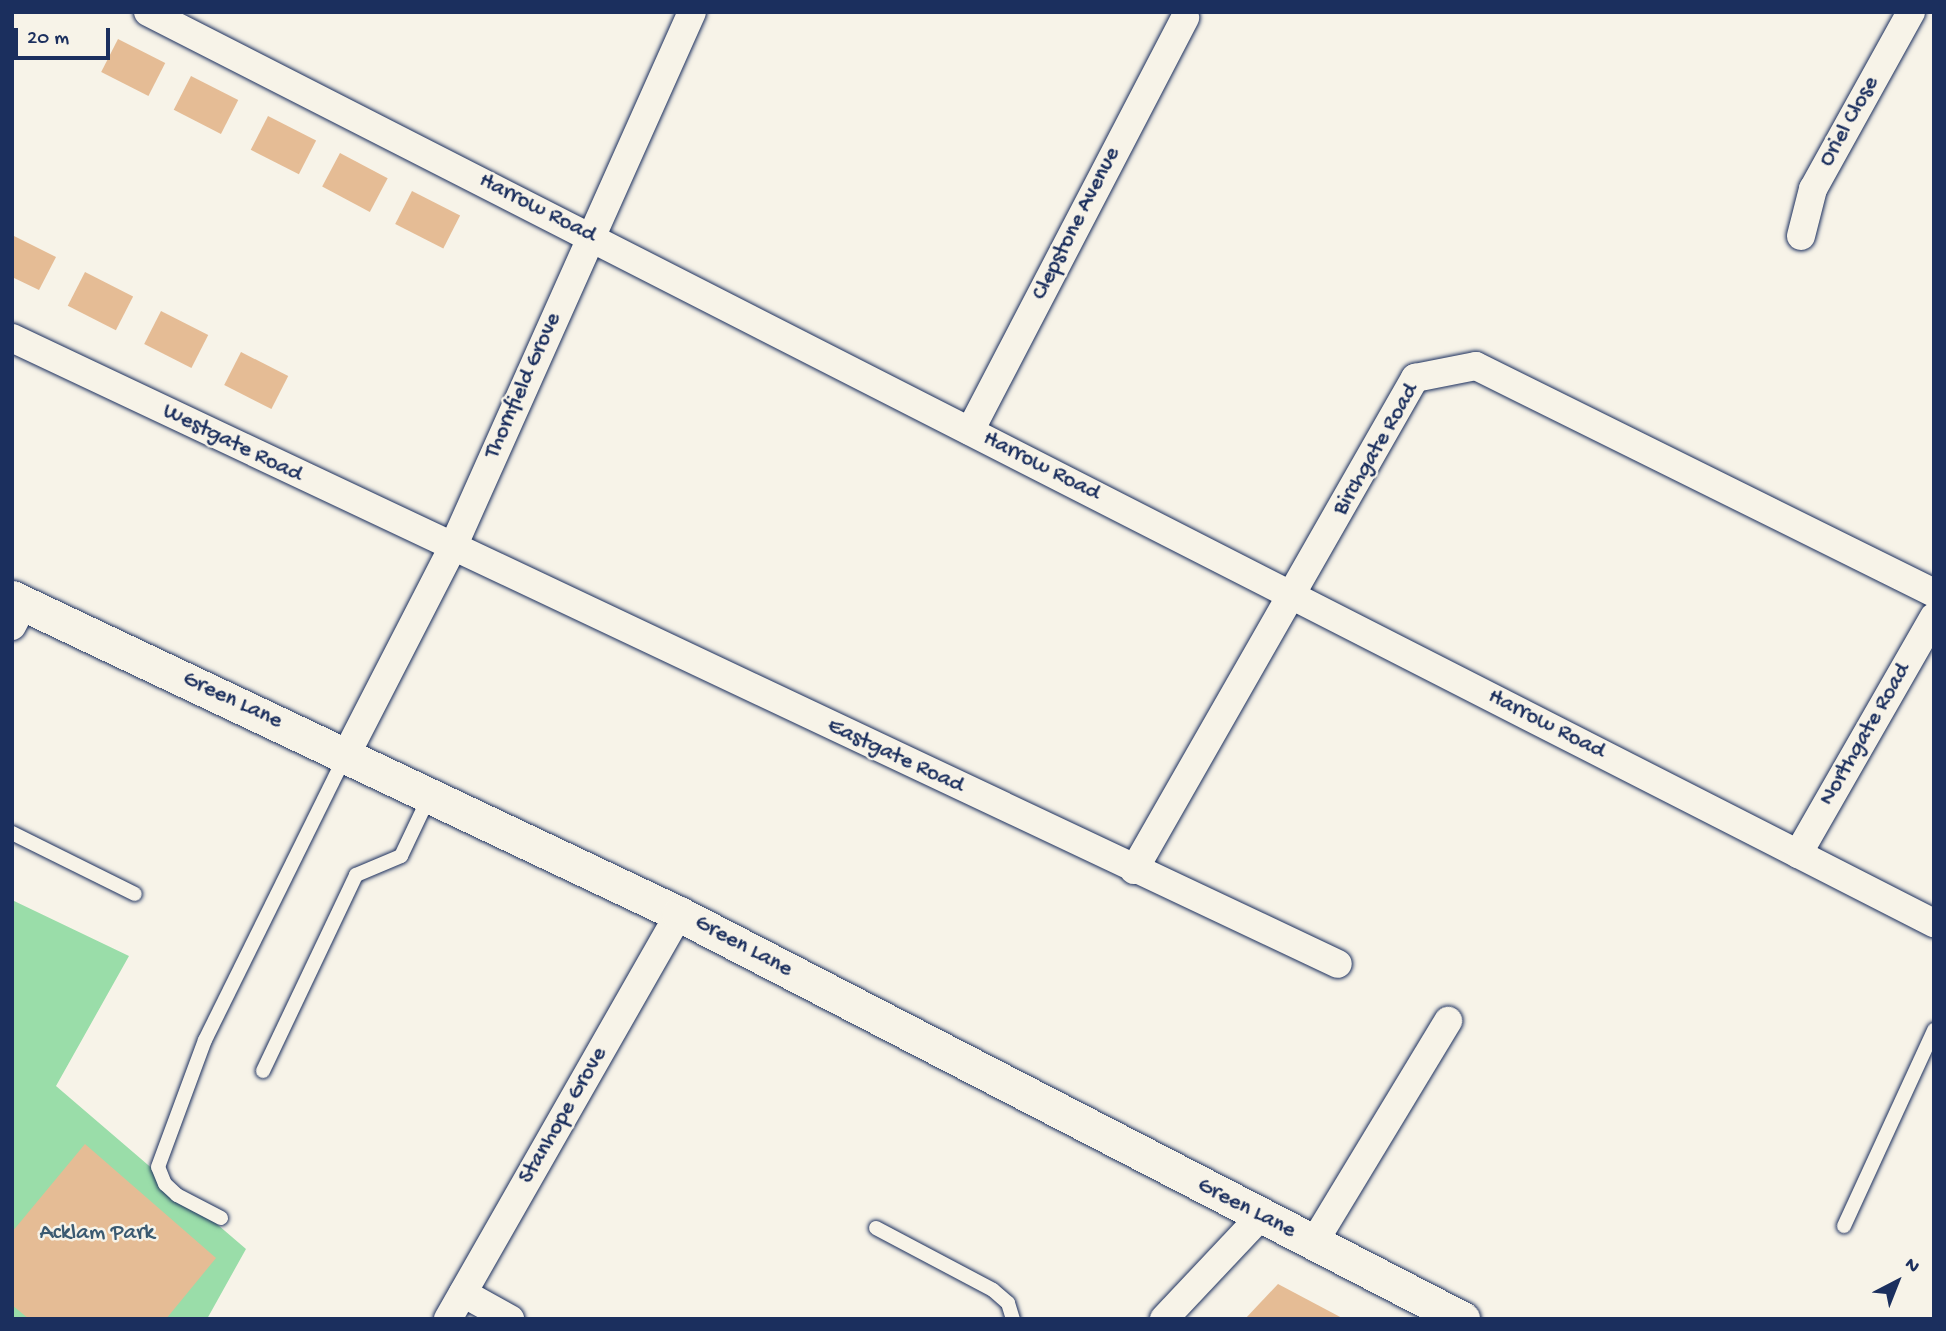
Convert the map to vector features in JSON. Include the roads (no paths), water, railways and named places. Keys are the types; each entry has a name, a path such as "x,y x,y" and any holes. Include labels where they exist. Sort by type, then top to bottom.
{"street":[{"name":"Harrow Road","path":"149,12 1934,923"},
{"name":"Thornfield Grove","path":"346,755 452,549 692,12"},
{"name":"Oriel Close","path":"1801,236 1813,189 1911,12"},
{"name":"Clepstone Avenue","path":"970,431 1185,18"},
{"name":"Westgate Road","path":"12,338 452,549"},
{"name":"Birchgate Road","path":"1134,870 1294,596 1415,378 1476,366 1934,593"},
{"name":"Eastgate Road","path":"452,549 1338,964"},
{"name":"Green Lane","path":"16,609 346,755 679,914 1259,1217 1462,1319"},
{"name":"Northgate Road","path":"1798,854 1934,617"},
{"name":"Stanhope Grove","path":"448,1319 679,914"},
{"path":"1313,1244 1448,1021"},
{"path":"1164,1319 1259,1217"},
{"path":"463,1293 510,1319"}],"lane":[{"path":"221,1218 177,1195 165,1184 158,1167 205,1040 346,755"},
{"path":"263,1070 356,875 401,856 429,794"},
{"path":"12,833 135,894"},
{"path":"1844,1226 1934,1030"},
{"path":"876,1228 993,1290 1008,1303 1013,1319"}],"park label":[{"name":"Acklam Park","path":"97,1234"}]}
